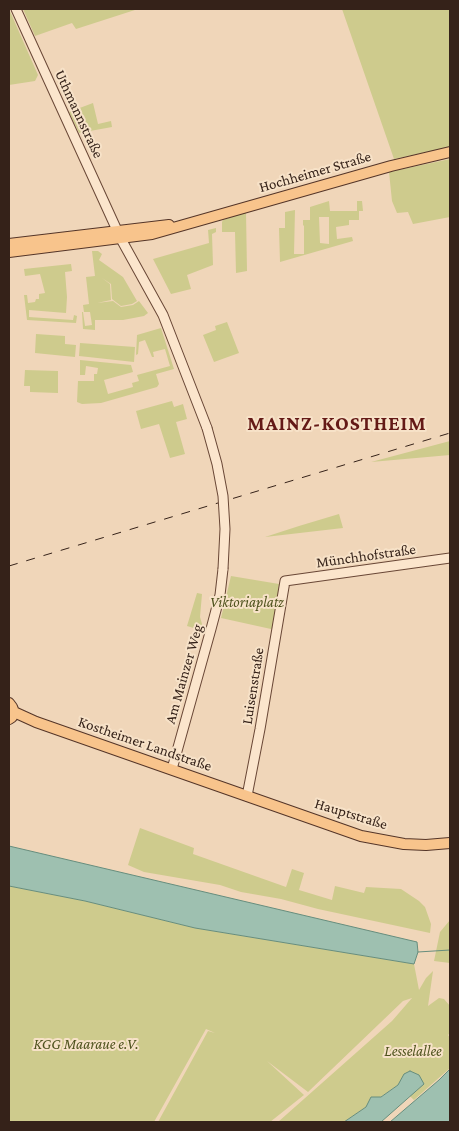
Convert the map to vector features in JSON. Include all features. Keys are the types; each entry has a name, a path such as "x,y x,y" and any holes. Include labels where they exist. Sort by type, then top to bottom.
{"main road":[{"name":"Hochheimer Straße","path":"9,252 190,224 391,166 450,152"},
{"name":"Hochheimer Straße","path":"9,244 119,235"},
{"name":"Kostheimer Landstraße","path":"11,713 247,796"},
{"name":"Hauptstraße","path":"247,796 371,839 414,844 450,842"}],"street":[{"name":"Uthmannstraße","path":"16,9 119,235 163,315 207,428"},
{"name":"Am Mainzer Weg","path":"172,769 215,616 224,568 225,529 223,496 207,428"},
{"name":"Münchhofstraße","path":"285,581 450,558"},
{"name":"Luisenstraße","path":"247,796 285,581"}],"green space":[{"path":"9,9 38,75 35,81 9,85"},
{"path":"23,9 138,9 76,29 72,23 35,36"},
{"path":"342,9 450,9 450,147 394,159"},
{"path":"93,103 98,124 111,121 112,127 79,133 69,112"},
{"path":"450,159 450,217 413,224 408,212 397,213 392,201 389,172"},
{"path":"329,201 330,211 357,211 357,201 362,201 363,211 359,211 359,220 349,220 349,225 336,227 337,239 352,237 353,241 280,262 279,228 285,228 285,212 295,210 294,254 304,254 303,220 310,220 310,207","holes":["319,217 329,217 329,244 320,243"]},
{"path":"246,212 247,271 236,273 235,232 222,232 222,222"},
{"path":"216,228 216,232 212,234 213,265 187,275 191,289 171,294 153,259 209,243 208,230"},
{"path":"92,251 98,251 102,254 99,260 123,277 137,301 121,306 112,299 111,284 102,278 110,284 111,300 97,303 113,301 121,307 133,305 139,301 148,313 144,316 123,320 95,320 95,330 83,329 82,312 85,326 92,325 90,312 84,312 83,305 89,304 86,277 95,276"},
{"path":"71,264 72,271 65,272 66,313 29,310 29,317 73,320 74,315 77,316 76,323 27,320 24,295 27,295 28,303 35,302 36,299 39,299 39,294 45,293 40,274 25,276 24,269"},
{"path":"227,322 239,353 214,362 203,335 216,330 215,326"},
{"path":"161,328 174,369 156,374 159,384 157,387 101,403 82,404 77,402 78,381 94,381 94,374 97,374 98,368 86,366 85,375 80,375 80,360 131,365 133,372 104,380 108,394 133,387 132,383 139,381 137,375 170,366 165,349 153,352 154,357 152,357 145,340 139,342 138,354 136,355 137,335"},
{"path":"36,334 65,336 65,344 76,345 75,357 35,353"},
{"path":"80,343 135,347 134,362 79,356"},
{"path":"25,370 58,371 58,393 30,392 30,386 24,386"},
{"path":"172,401 174,407 183,404 187,419 176,422 185,454 170,458 159,424 141,429 136,411"},
{"path":"450,441 450,455 371,462"},
{"path":"339,514 343,528 265,537 299,526"},
{"name":"Viktoriaplatz","path":"231,576 279,584 276,624 273,628 221,618"},
{"path":"197,593 202,594 200,617 204,631 187,626"},
{"path":"140,828 194,848 193,854 286,887 292,869 304,873 299,890 332,900 335,886 364,893 366,887 401,889 425,907 431,924 430,933 318,909 281,899 241,892 220,885 144,872 128,865"},
{"path":"9,886 85,901 195,928 414,964 419,990 433,971 428,1006 439,998 444,999 450,1006 450,1033 448,1035 450,1038 450,1068 414,1100 398,1085 344,1122 278,1122 392,1021 412,998 403,1001 308,1092 267,1061 304,1095 270,1122 158,1122 208,1031 215,1033 206,1029 154,1122 9,1122"},
{"path":"450,920 450,963 434,961 440,932"}],"shaded area":[{"path":"9,846 417,942 418,952 414,964 195,928 85,901 9,886"},
{"path":"450,1069 450,1122 390,1122 439,1080"},
{"path":"410,1071 419,1075 424,1084 381,1122 344,1122 366,1107 371,1097 381,1097 398,1085 404,1074"}],"waterway":[{"path":"418,952 450,950"}],"railway":[{"path":"9,566 450,433"}],"district":[{"name":"MAINZ-KOSTHEIM","path":"337,424"}],"park label":[{"name":"KGG Maaraue e.V.","path":"86,1044"},
{"name":"Lesselallee","path":"413,1051"}]}
